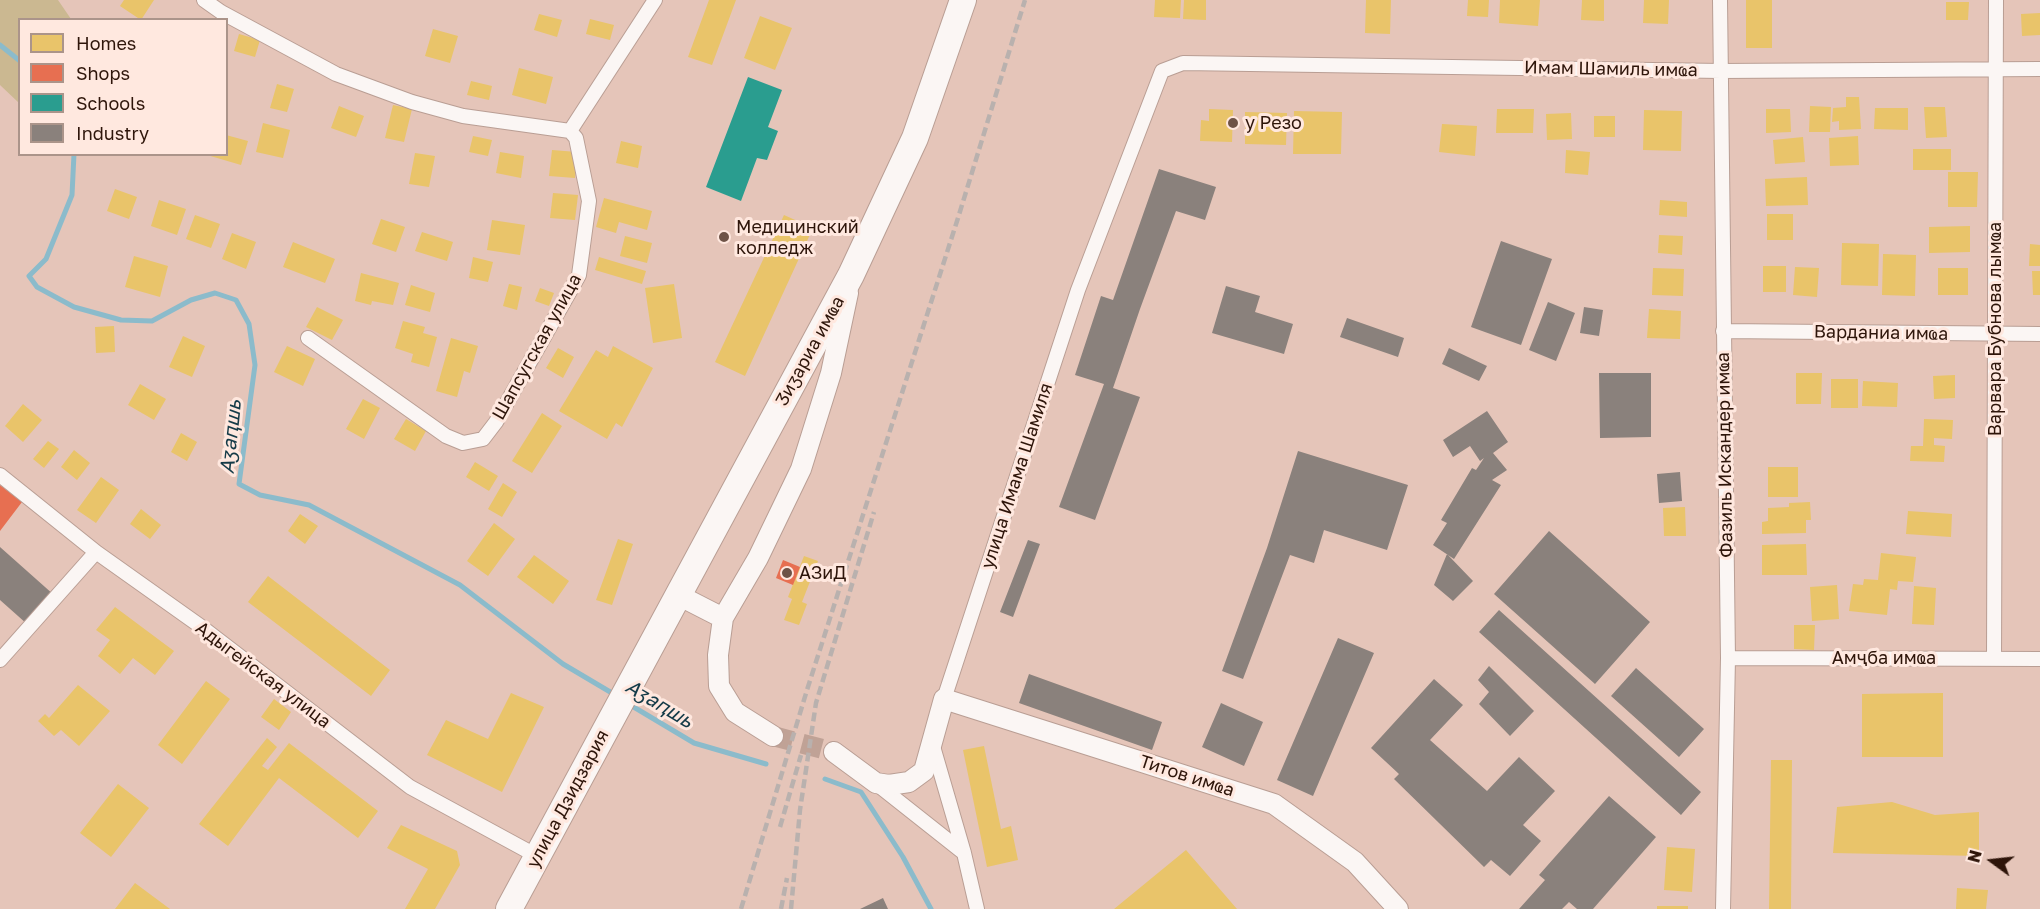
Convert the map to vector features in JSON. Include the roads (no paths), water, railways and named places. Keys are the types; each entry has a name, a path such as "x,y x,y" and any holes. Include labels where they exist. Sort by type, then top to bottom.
{"highway":[{"name":"Ӡиӡариа имҩа","path":"622,700 851,275 915,138 963,0"},
{"name":"улица Дзидзария","path":"509,909 622,700"}],"street":[{"path":"204,0 221,12 336,74 412,102 463,116 570,131 655,0"},
{"name":"Фазиль Искандер имҩа","path":"1720,0 1728,658 1724,909"},
{"name":"Варвара Бубнова лымҩа","path":"1994,659 1996,0"},
{"name":"Имам Шамиль имҩа","path":"1183,63 1721,71 2040,69"},
{"name":"улица Имама Шамиля","path":"876,783 890,785 909,782 924,771 944,699 1078,290 1162,72 1183,63"},
{"name":"Шапсугская улица","path":"308,338 446,436 463,443 483,439 496,422 579,274 589,201 576,138 570,131"},
{"path":"773,736 735,712 719,686 718,655 723,618 758,558 801,469 831,373 851,275"},
{"name":"Варданиа имҩа","path":"1723,331 2040,334"},
{"name":"Адыгейская улица","path":"0,475 96,552 202,628 410,787 537,856"},
{"path":"0,660 96,552"},
{"path":"678,595 723,618"},
{"name":"Амҷба имҩа","path":"1728,658 2040,659"},
{"name":"Титов имҩа","path":"944,699 1274,804 1355,862 1398,909"},
{"path":"932,741 964,853 977,909"},
{"path":"834,752 964,853"}],"waterway":[{"name":"Аӡаԥшь","path":"0,45 18,59"},
{"name":"Аӡаԥшь","path":"74,156 72,195 46,259 29,276 37,287 74,307 121,320 152,321 191,300 215,293 236,300 249,324 255,365 239,484 260,495 309,505 460,585 563,664 617,696"},
{"name":"Аӡаԥшь","path":"627,703 694,743 766,764"},
{"name":"Аӡаԥшь","path":"825,779 861,792 903,857 931,909"}],"tunnel":[{"path":"773,736 834,752"}],"railway":[{"path":"741,909 807,690 1025,0"},
{"path":"791,909 800,810 816,703 874,512"},
{"path":"780,827 801,755"},
{"path":"781,909 787,878"}],"place":[{"name":"у Резо","path":"1233,123"},
{"name":"Медицинский колледж","path":"724,237"},
{"name":"АЗиД","path":"787,573"}]}
